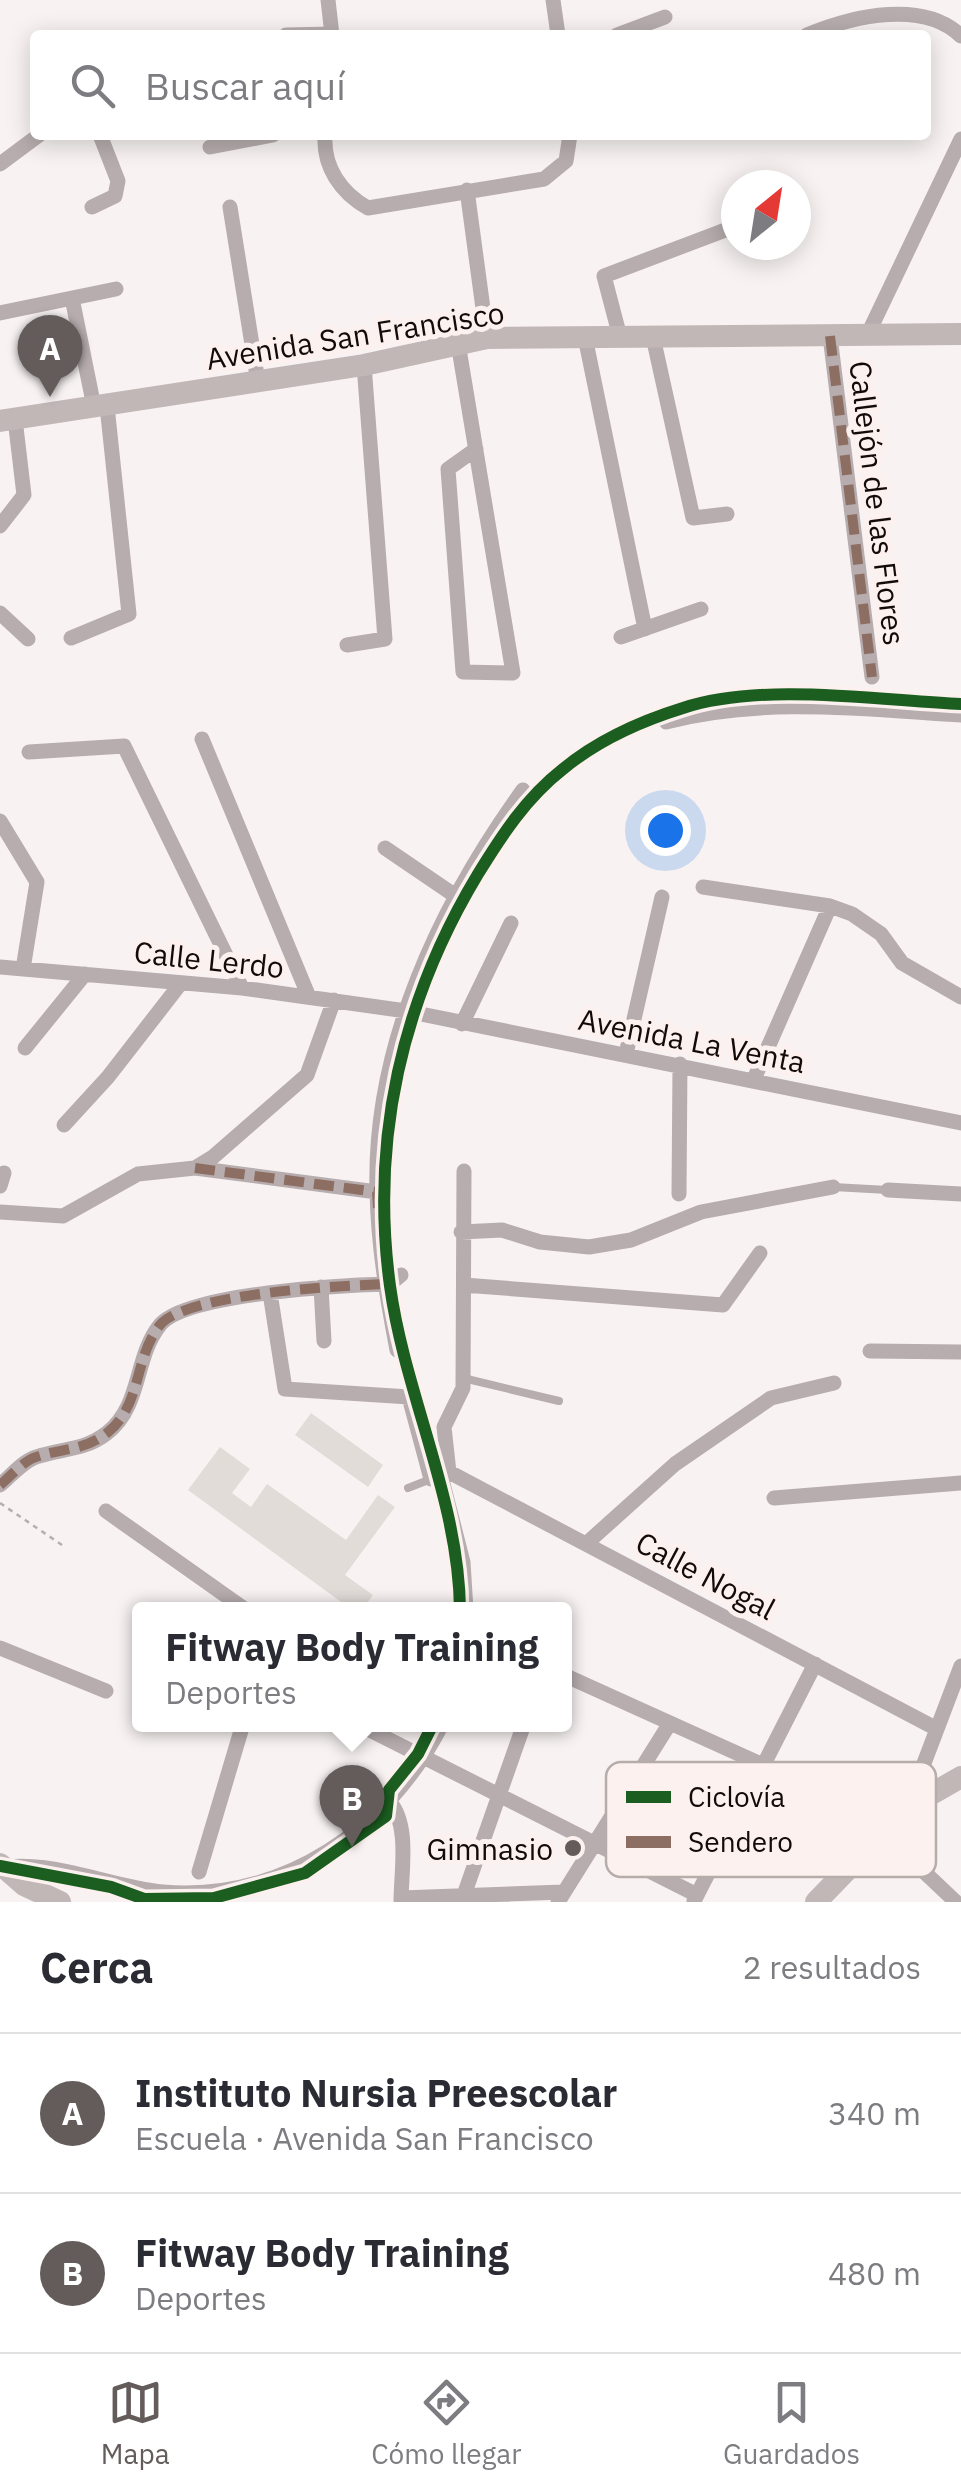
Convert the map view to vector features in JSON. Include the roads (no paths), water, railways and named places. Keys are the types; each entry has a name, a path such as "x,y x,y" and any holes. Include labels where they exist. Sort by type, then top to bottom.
{"street":[{"path":"328,0 332,30"},
{"path":"554,0 557,30"},
{"path":"820,30 857,16 913,6 931,9 952,23 961,36"},
{"path":"630,30 665,17"},
{"path":"867,336 961,139"},
{"path":"0,164 32,140"},
{"path":"92,208 115,196 118,182 102,140"},
{"path":"210,147 246,140"},
{"path":"326,140 334,176 352,199 368,208 556,174 566,162 569,140"},
{"path":"467,190 487,338"},
{"path":"230,207 258,382"},
{"path":"620,337 604,276 721,232"},
{"path":"0,312 116,289"},
{"path":"71,638 129,614 97,401 72,298"},
{"name":"Avenida San Francisco","path":"7,420 97,401 460,355 487,338 961,334"},
{"path":"652,336 692,518 728,514"},
{"name":"Callejón de las Flores","path":"830,336 872,677"},
{"path":"585,337 645,629"},
{"path":"460,355 476,450 513,673 463,672 448,469 476,450"},
{"path":"347,645 385,639 364,365"},
{"path":"0,526 24,495 7,420"},
{"path":"622,637 701,609"},
{"path":"0,613 28,639"},
{"path":"666,722 709,711 764,706 961,714"},
{"path":"202,740 309,997"},
{"path":"29,752 124,746 242,988"},
{"path":"397,1350 385,1284 377,1192 378,1147 409,1012 458,898 522,790"},
{"path":"0,822 37,882 23,969"},
{"path":"385,848 458,898"},
{"path":"702,888 830,906 852,914 881,934 902,963 961,998"},
{"path":"626,1054 662,897"},
{"path":"754,1080 830,906"},
{"path":"462,1024 512,923"},
{"name":"Calle Lerdo","path":"0,967 242,988 409,1012"},
{"path":"25,1048 85,974"},
{"path":"64,1125 108,1078 181,983"},
{"path":"195,1168 307,1075 334,1000"},
{"name":"Avenida La Venta","path":"409,1012 961,1123"},
{"path":"679,1194 680,1064"},
{"path":"0,1212 63,1216 138,1174 195,1168 377,1192"},
{"path":"440,1476 443,1434 462,1394 464,1171"},
{"path":"462,1232 502,1230 540,1242 589,1247 631,1240 701,1212 833,1187"},
{"path":"888,1190 961,1194"},
{"path":"464,1285 723,1305 760,1252"},
{"path":"0,1485 33,1458 84,1448 110,1431 130,1406 160,1325 178,1311 321,1286 385,1284 401,1275"},
{"path":"321,1286 324,1341"},
{"path":"270,1293 278,1364 286,1389 409,1397 440,1476 460,1548 465,1602"},
{"path":"870,1351 961,1352"},
{"path":"586,1542 675,1464 771,1398 834,1383"},
{"name":"Calle Nogal","path":"440,1476 586,1542 937,1729"},
{"path":"774,1498 961,1483"},
{"path":"106,1512 235,1602"},
{"path":"0,1648 106,1690"},
{"path":"766,1762 815,1664"},
{"path":"924,1762 961,1666"},
{"path":"572,1679 757,1762"},
{"path":"644,1762 670,1722"},
{"path":"200,1872 241,1732"},
{"path":"374,1732 500,1800 606,1850"},
{"path":"2,1866 29,1864 162,1892 235,1888 306,1866 352,1836 390,1802 424,1758 438,1732"},
{"path":"464,1896 521,1732"},
{"path":"936,1791 961,1777"},
{"path":"390,1802 398,1812 400,1826 401,1900 561,1897 606,1821"},
{"path":"2,1866 24,1885 60,1902"},
{"path":"656,1877 695,1898"},
{"path":"816,1902 840,1877"},
{"path":"930,1877 956,1902"}],"lane":[{"path":"833,1187 888,1190"},
{"path":"462,1378 559,1401"},
{"path":"408,1488 440,1476"},
{"path":"378,1788 390,1802"}],"place":[{"name":"Instituto Nursia Preescolar","path":"50,397"},
{"name":"Fitway Body Training","path":"352,1847"},
{"name":"Gimnasio","path":"573,1848"}]}
